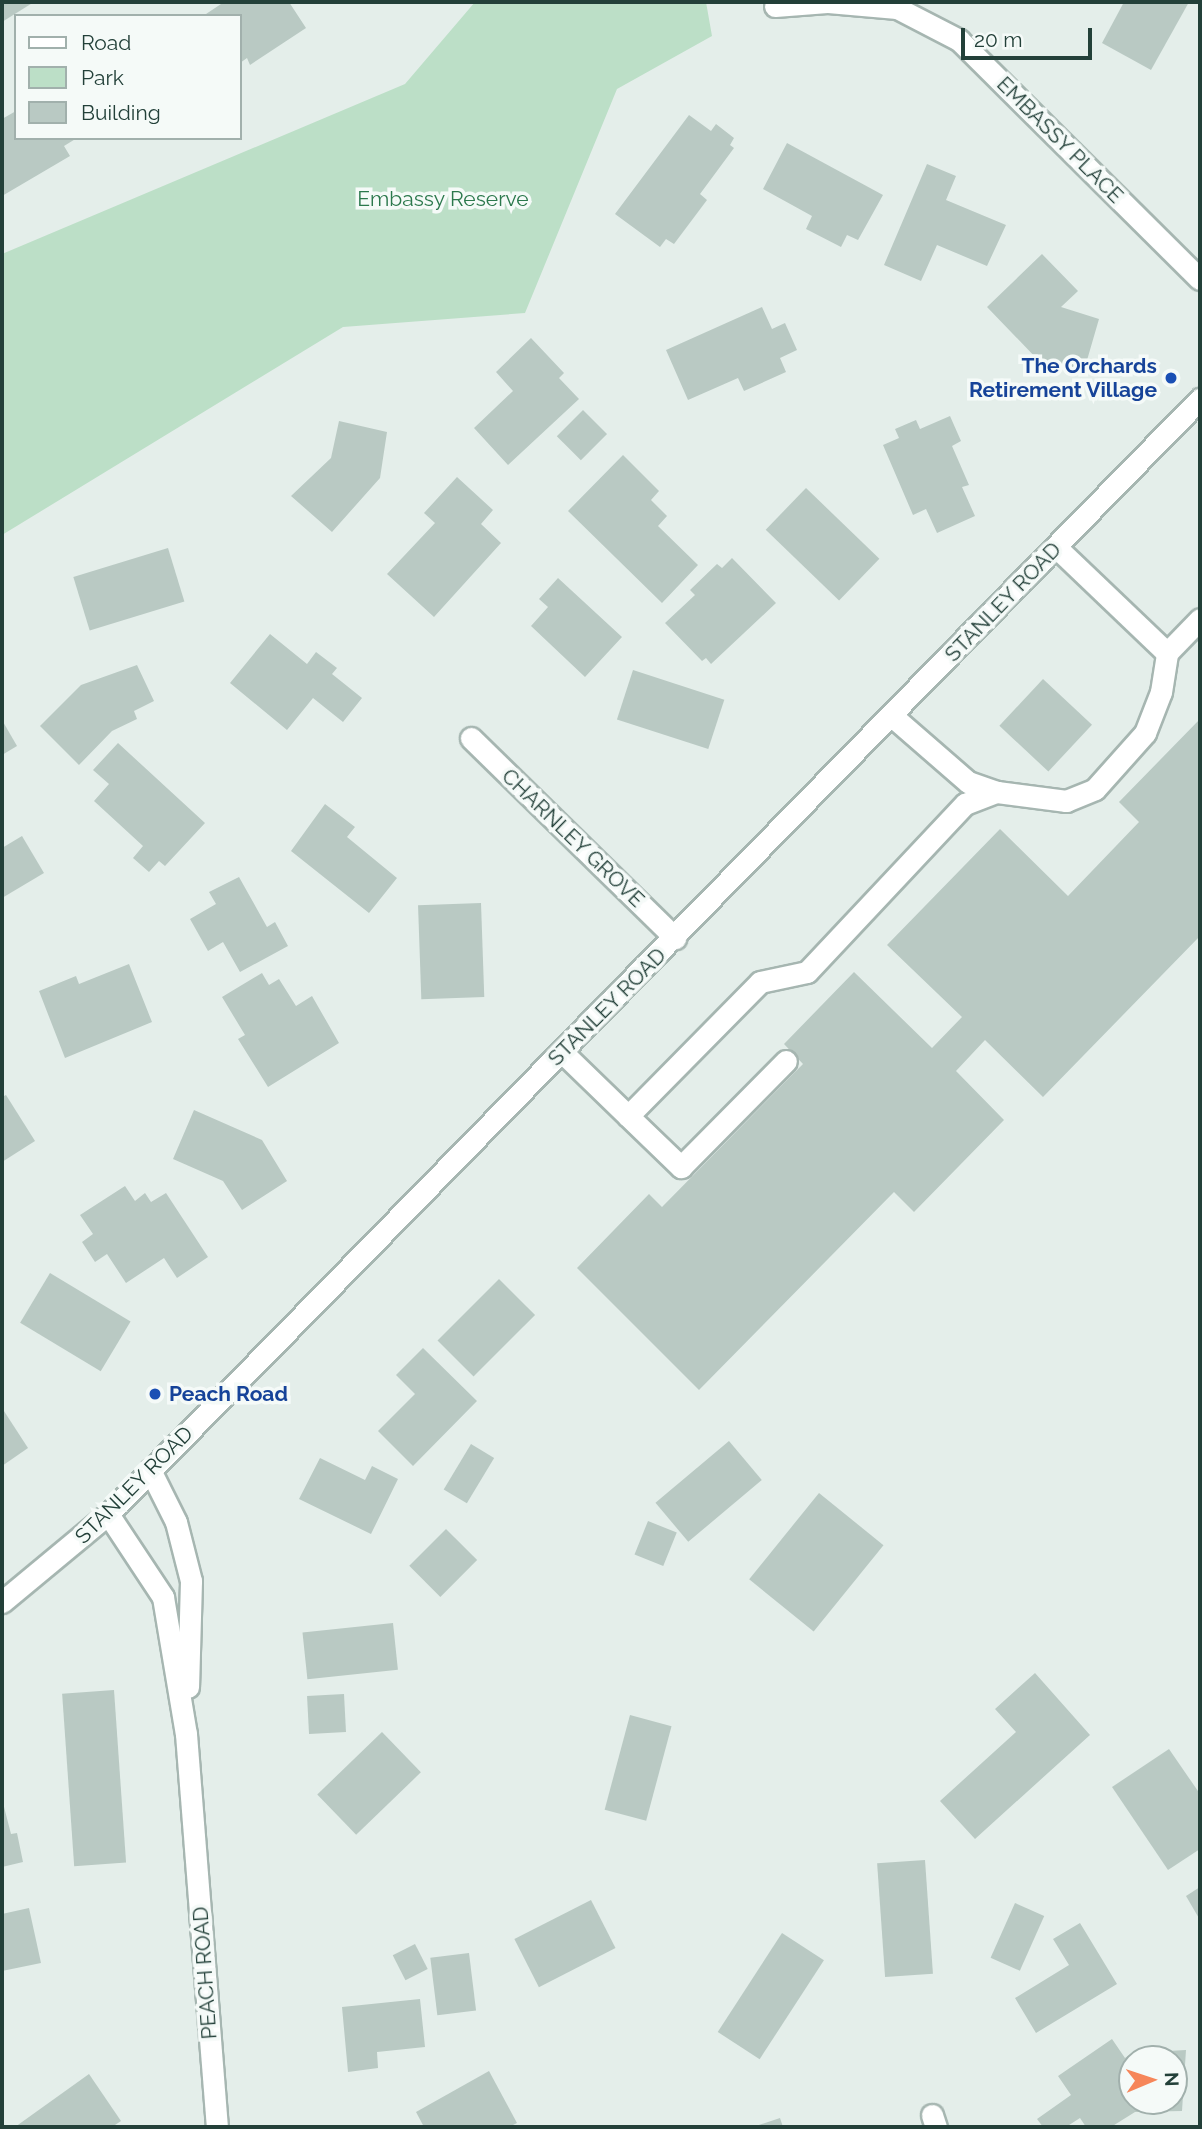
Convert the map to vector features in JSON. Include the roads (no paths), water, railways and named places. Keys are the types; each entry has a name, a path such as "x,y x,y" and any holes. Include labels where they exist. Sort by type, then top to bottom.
{"street":[{"name":"EMBASSY PLACE","path":"775,6 828,2 897,8 959,40 1200,279"},
{"name":"STANLEY ROAD","path":"2,1602 107,1514 675,938 1200,399"},
{"path":"1056,547 1167,653"},
{"path":"892,716 968,782 997,792 1066,801 1096,789 1145,733 1161,692 1167,653 1200,619"},
{"name":"CHARNLEY GROVE","path":"471,738 675,938"},
{"path":"628,1116 760,982 807,972 965,804 997,792"},
{"path":"562,1052 681,1167 786,1061"},
{"name":"PEACH ROAD","path":"150,1470 176,1522 191,1581 186,1734"},
{"name":"PEACH ROAD","path":"107,1514 163,1597 186,1734 217,2127"}],"place":[{"name":"The Orchards Retirement Village","path":"1171,378"},
{"name":"Peach Road","path":"155,1394"}],"park label":[{"name":"Embassy Reserve","path":"443,199"}]}
